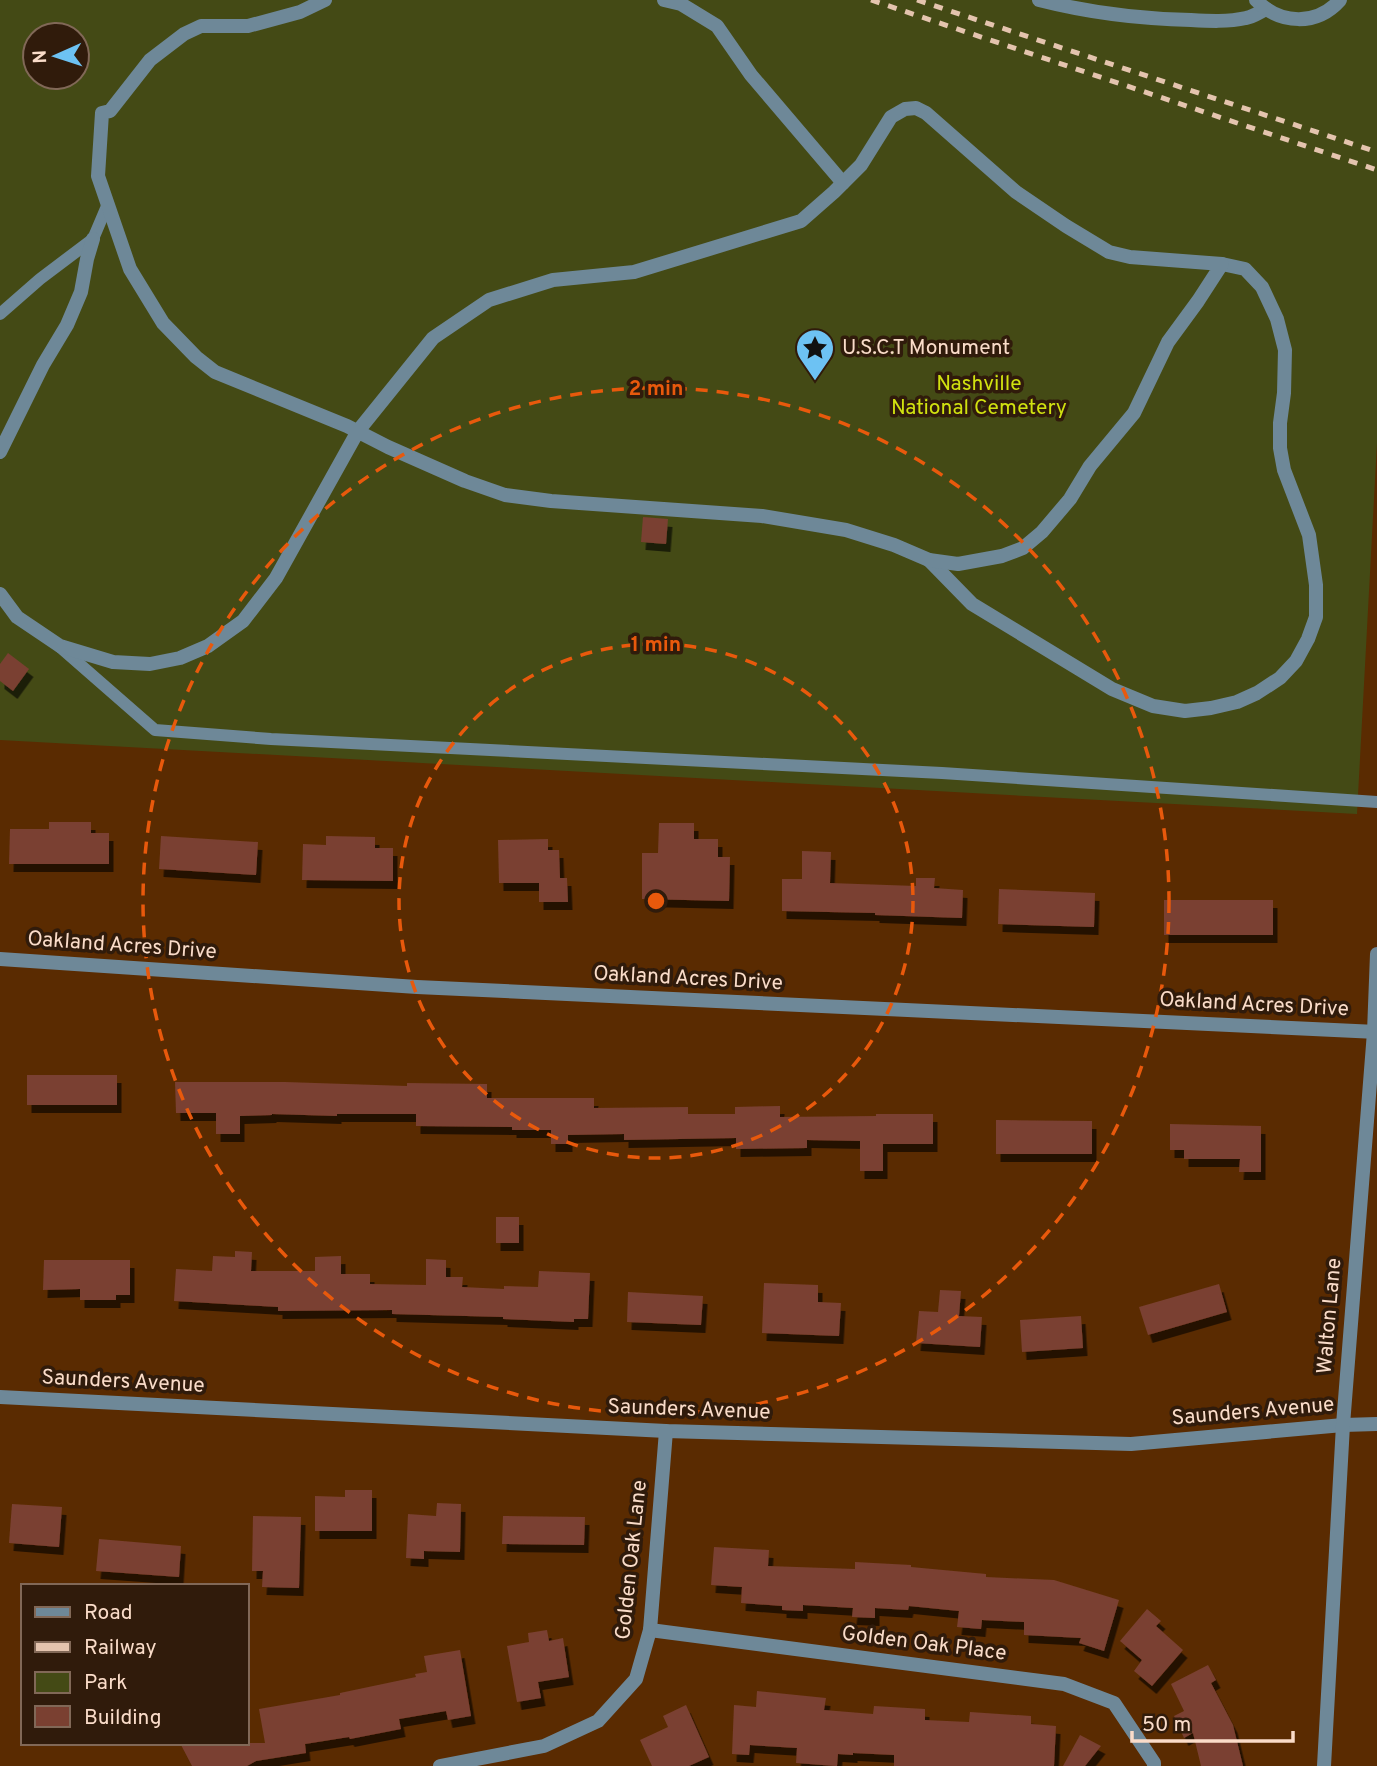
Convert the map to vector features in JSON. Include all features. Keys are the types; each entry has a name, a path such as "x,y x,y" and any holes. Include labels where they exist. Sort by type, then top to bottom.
{"street":[{"path":"325,0 300,12 248,26 201,26 184,34 150,60 110,111 102,113 98,176 107,206 130,269 163,323 196,357 215,372 358,431 465,481 505,495 551,501 762,516 846,530 894,545 929,560 958,564 1002,556 1023,548 1042,532 1070,499 1090,466 1133,413 1168,342 1222,264"},
{"path":"664,0 681,4 717,26 751,75 843,183"},
{"path":"1039,0 1117,16 1228,21 1249,18 1261,5 1278,16 1304,20 1328,11 1340,0"},
{"path":"0,594 17,617 60,646 113,662 150,664 180,658 208,646 243,621 276,578 358,431 433,338 489,300 552,280 634,272 801,220 862,165 891,117 905,109 916,108 926,113 1016,192 1109,252 1130,257 1222,264 1245,269 1262,287 1277,319 1284,350 1280,448 1284,470 1309,535 1316,585 1316,617 1296,661 1280,678 1237,702 1185,711 1153,706 1112,689 972,604 929,560"},
{"path":"0,452 43,365 67,325 81,292 93,239"},
{"name":"Walton Lane","path":"1324,1766 1343,1425 1376,1032 1377,954"},
{"name":"Oakland Acres Drive","path":"0,959 430,988 1376,1032"},
{"name":"Saunders Avenue","path":"0,1397 666,1431 1131,1444 1377,1424"},
{"name":"Golden Oak Lane","path":"440,1766 544,1746 598,1721 636,1679 650,1630 666,1431"},
{"name":"Golden Oak Place","path":"650,1630 1064,1684 1114,1703 1154,1766"}],"lane":[{"path":"0,314 40,279 93,239 107,206"},
{"path":"60,646 155,730 271,739 928,772 1377,802"}],"green space":[{"name":"Nashville National Cemetery","path":"0,0 1377,0 1377,443 1357,814 0,740"}],"building":[{"path":"643,517 668,519 666,544 641,542"},
{"path":"8,653 29,669 13,691 0,681 0,664"},
{"path":"49,822 91,822 91,833 109,833 109,864 9,864 10,829 49,829"},
{"path":"659,823 694,823 694,839 718,839 718,857 730,857 729,901 642,899 642,853 658,853"},
{"path":"161,836 258,842 256,875 159,869"},
{"path":"326,836 375,837 375,848 393,848 393,881 302,880 303,844 326,845"},
{"path":"548,839 548,850 559,850 560,878 567,878 568,902 539,902 539,883 499,883 498,840"},
{"path":"802,851 831,852 830,883 916,886 916,878 935,878 934,888 963,890 962,918 782,911 782,879 802,879"},
{"path":"999,889 1095,893 1094,927 998,924"},
{"path":"1164,900 1273,900 1273,935 1164,935"},
{"path":"27,1075 117,1075 117,1105 27,1105"},
{"path":"175,1082 407,1086 407,1083 487,1084 487,1098 594,1098 594,1108 688,1107 688,1114 735,1114 735,1107 780,1106 780,1117 933,1114 933,1144 883,1144 883,1171 860,1171 860,1141 807,1140 807,1148 736,1149 736,1138 624,1140 624,1134 568,1135 568,1144 551,1144 551,1130 416,1126 416,1114 240,1116 240,1134 216,1134 216,1113 176,1113"},
{"path":"996,1120 1092,1121 1092,1154 996,1154"},
{"path":"1170,1124 1261,1126 1261,1172 1239,1172 1240,1159 1184,1159 1184,1150 1170,1150"},
{"path":"496,1217 519,1217 519,1243 496,1243"},
{"path":"235,1251 252,1252 251,1271 315,1271 315,1257 341,1256 341,1274 370,1274 370,1284 426,1285 426,1259 446,1260 446,1277 463,1277 462,1287 538,1287 539,1271 590,1273 588,1319 574,1319 574,1322 392,1314 392,1310 278,1311 278,1307 174,1301 176,1269 212,1271 213,1256 235,1257"},
{"path":"44,1260 130,1260 130,1295 116,1295 116,1300 80,1300 80,1289 43,1290"},
{"path":"764,1283 818,1285 818,1302 841,1303 839,1336 762,1333"},
{"path":"1219,1284 1227,1312 1148,1335 1139,1307"},
{"path":"940,1290 961,1291 959,1316 982,1317 980,1347 916,1343 919,1311 938,1312"},
{"path":"628,1292 703,1296 701,1325 627,1322"},
{"path":"1081,1316 1083,1348 1022,1352 1020,1320"},
{"path":"345,1490 372,1490 372,1531 315,1531 315,1496 345,1497"},
{"path":"437,1503 461,1504 460,1552 424,1551 424,1559 406,1558 408,1514 436,1516"},
{"path":"12,1504 62,1507 59,1547 9,1543"},
{"path":"253,1516 301,1517 299,1588 262,1587 263,1571 252,1571"},
{"path":"503,1516 585,1517 584,1545 502,1544"},
{"path":"99,1539 181,1546 179,1577 96,1571"},
{"path":"714,1547 769,1550 768,1566 855,1569 855,1562 911,1565 986,1574 986,1577 1054,1580 1119,1600 1104,1651 1079,1643 1081,1638 1024,1635 1024,1622 982,1620 981,1629 957,1627 959,1611 909,1606 908,1610 875,1608 875,1618 852,1617 853,1608 803,1605 803,1611 782,1610 782,1606 741,1603 742,1587 711,1585"},
{"path":"1147,1609 1161,1621 1156,1626 1183,1650 1152,1686 1134,1671 1142,1660 1120,1641"},
{"path":"547,1630 549,1641 563,1638 569,1677 538,1682 541,1698 517,1702 507,1646 529,1642 528,1633"},
{"path":"460,1650 471,1716 448,1720 446,1711 399,1719 401,1729 305,1744 306,1753 256,1761 247,1766 192,1766 181,1745 265,1743 259,1709 340,1695 416,1677 415,1674 427,1672 424,1656"},
{"path":"1208,1665 1216,1680 1211,1683 1233,1725 1243,1766 1201,1766 1193,1733 1184,1738 1174,1716 1184,1711 1171,1684"},
{"path":"757,1691 826,1698 824,1710 873,1714 874,1706 925,1709 925,1720 969,1722 970,1712 1031,1716 1031,1724 1056,1726 1054,1766 894,1766 894,1755 853,1753 838,1754 835,1766 796,1763 797,1748 750,1745 749,1755 732,1754 734,1705 756,1707"},
{"path":"686,1705 709,1757 689,1766 652,1766 640,1740 668,1727 663,1716"},
{"path":"1080,1735 1101,1746 1085,1766 1063,1766"}],"railway":[{"path":"871,0 1377,170"},
{"path":"917,0 1377,152"}],"place":[{"name":"U.S.C.T Monument","path":"815,382"}]}
